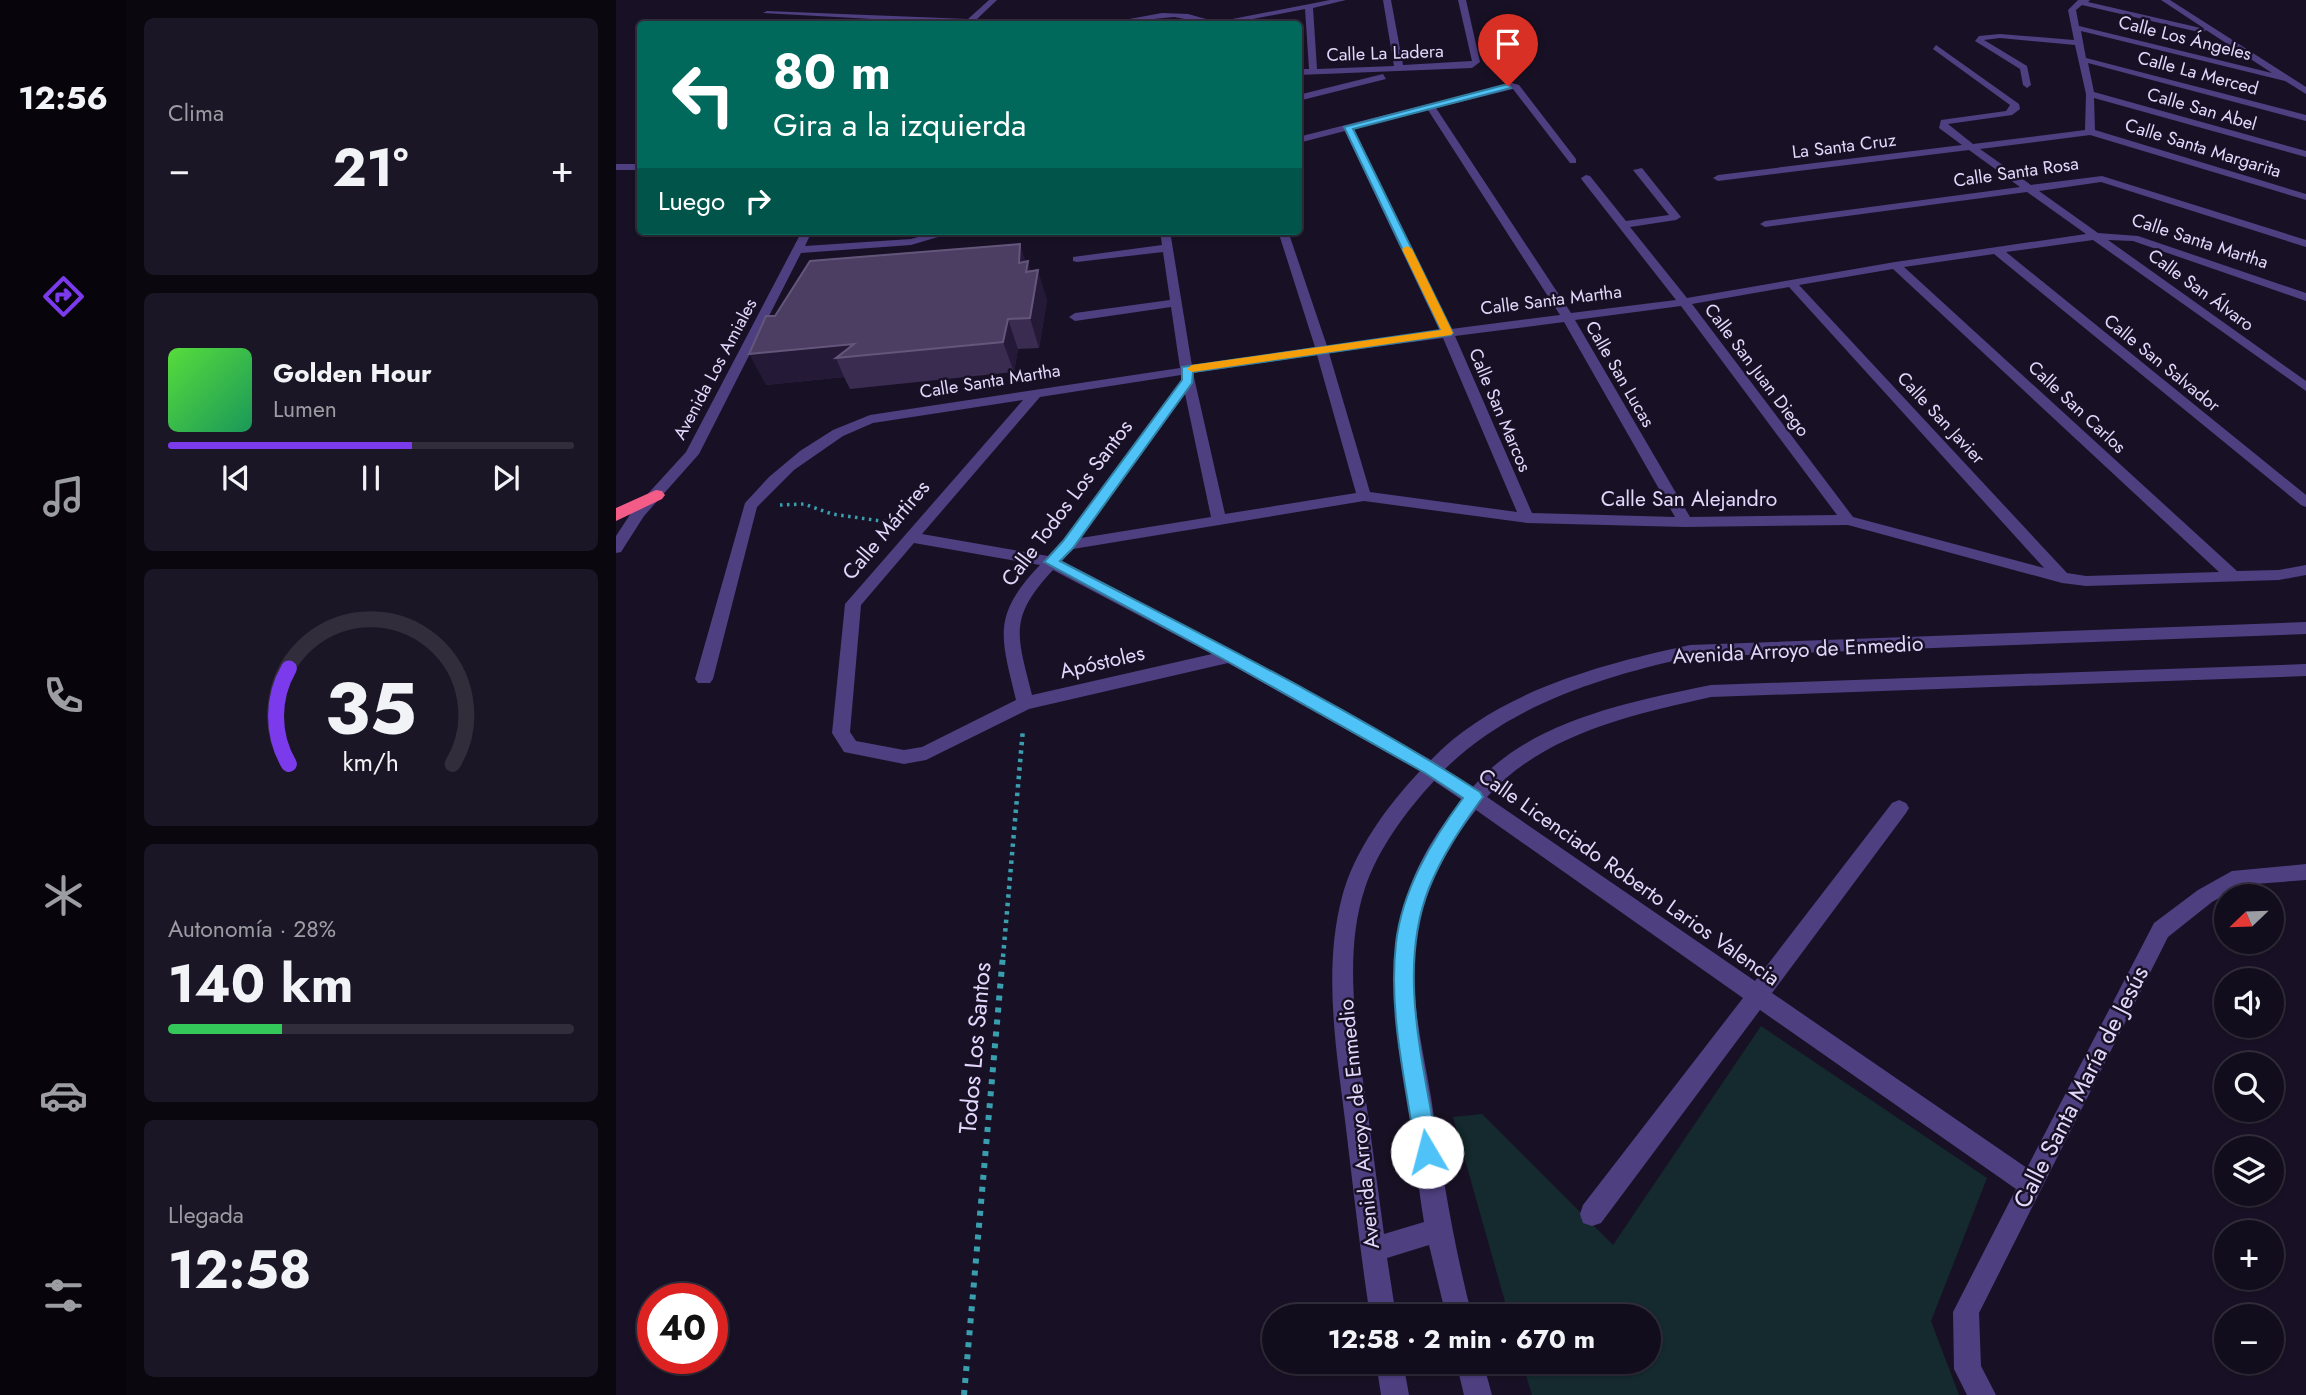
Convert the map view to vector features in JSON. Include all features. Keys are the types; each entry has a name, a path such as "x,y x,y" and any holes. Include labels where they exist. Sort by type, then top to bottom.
{"highway":[{"path":"616,515 656,495"}],"street":[{"path":"971,21 993,0"},
{"path":"1232,21 1342,0"},
{"path":"1387,0 1399,68"},
{"name":"Calle La Ladera","path":"1302,72 1472,65 1476,62 1462,0"},
{"path":"2165,0 2306,92"},
{"path":"2090,132 2090,94 2072,10 2080,2 2217,34"},
{"path":"1308,6 1313,72"},
{"path":"767,13 929,21"},
{"path":"1124,21 1189,14 1209,21"},
{"name":"Calle Los Ángeles","path":"2076,28 2287,79"},
{"path":"2027,85 2024,68 1979,41 1982,38 2000,36 2078,43"},
{"name":"Calle San Álvaro","path":"1936,47 2014,104 2015,109 2009,113 1950,121 1942,126 2306,387"},
{"name":"Calle La Merced","path":"2082,59 2306,118"},
{"path":"1302,97 1421,68"},
{"path":"1302,140 1512,86 1573,161"},
{"name":"Calle San Abel","path":"2090,94 2306,154"},
{"name":"Calle San Lucas","path":"1430,106 1567,317 1685,522"},
{"name":"Calle San Marcos","path":"1348,127 1447,333 1527,518"},
{"name":"La Santa Cruz","path":"1718,178 2090,132"},
{"name":"Calle Santa Margarita","path":"2090,132 2306,197"},
{"path":"616,167 637,167"},
{"path":"1622,225 1676,217 1638,170"},
{"name":"Calle San Juan Diego","path":"1586,178 1684,302 1848,520"},
{"name":"Calle Santa Rosa","path":"1765,224 2102,180 2306,244"},
{"name":"Avenida Los Amiales","path":"616,548 638,513 692,454 806,235"},
{"path":"800,250 911,242 938,235"},
{"path":"1165,235 1187,375 1219,520"},
{"path":"1284,235 1322,350 1364,496"},
{"name":"Calle Santa Martha","path":"704,679 750,506 761,492 835,431 851,424 1036,393 1187,375 1322,350 1684,302 1895,265 2096,236 2134,238 2306,297"},
{"path":"1077,259 1167,248"},
{"name":"Calle San Salvador","path":"1996,250 2306,502"},
{"name":"Calle San Carlos","path":"1895,265 2233,576"},
{"name":"Calle San Javier","path":"1792,284 2062,578"},
{"path":"1075,317 1177,303"},
{"name":"Calle Todos Los Santos","path":"1025,704 1010,639 1013,613 1026,589 1068,545 1187,375"},
{"name":"Calle Mártires","path":"1025,704 926,753 904,757 850,747 841,733 853,604 1036,393"},
{"name":"Calle San Alejandro","path":"1068,545 1364,496 1527,518 1685,522 1848,520 2062,578 2086,581 2280,575 2306,570"},
{"name":"Avenida Los Amiales","path":"616,525 638,513"},
{"name":"Calle Licenciado Roberto Larios Valencia","path":"909,537 1051,562 1230,656 1431,769 2032,1186"},
{"name":"Avenida Arroyo de Enmedio","path":"1381,1304 1343,1018 1346,937 1351,903 1363,867 1393,816 1431,769 1472,733 1526,702 1577,680 1632,662 1690,651 2306,628"},
{"name":"Apóstoles","path":"1025,704 1230,656"},
{"name":"Avenida Arroyo de Enmedio","path":"1456,1304 1438,1230 1404,994 1406,941 1424,880 1444,838 1486,783 1542,742 1621,711 1711,691 2306,670"},
{"path":"1592,1214 1899,808"},
{"name":"Calle Santa María de Jesús","path":"1982,1395 1968,1369 1966,1312 2161,930 2205,896 2239,877 2306,872"},
{"path":"1373,1250 1438,1230"},
{"path":"1392,1374 1395,1395"},
{"path":"1473,1374 1478,1395"}],"path":[{"path":"750,506 804,504 832,514 888,522 909,537"},
{"name":"Todos Los Santos","path":"964,1395 1025,704"}],"green space":[{"path":"1761,1026 1987,1178 1931,1321 1959,1395 1532,1395 1526,1374 1661,1374 1661,1304 1506,1304 1453,1117 1482,1114 1613,1245"}],"building":[{"path":"1020,244 1019,263 1028,261 1026,272 1038,270 1030,318 1008,319 1003,342 836,358 854,344 749,354 766,316 775,316 810,261"}],"slow traffic":[{"path":"1192,369 1447,333 1407,249"}],"route":[{"path":"1427,1152 1404,994 1406,941 1419,890 1444,838 1474,797 1431,769 1230,656 1051,562 1068,545 1188,380 1186,370 1447,333 1348,127 1508,86"}]}
